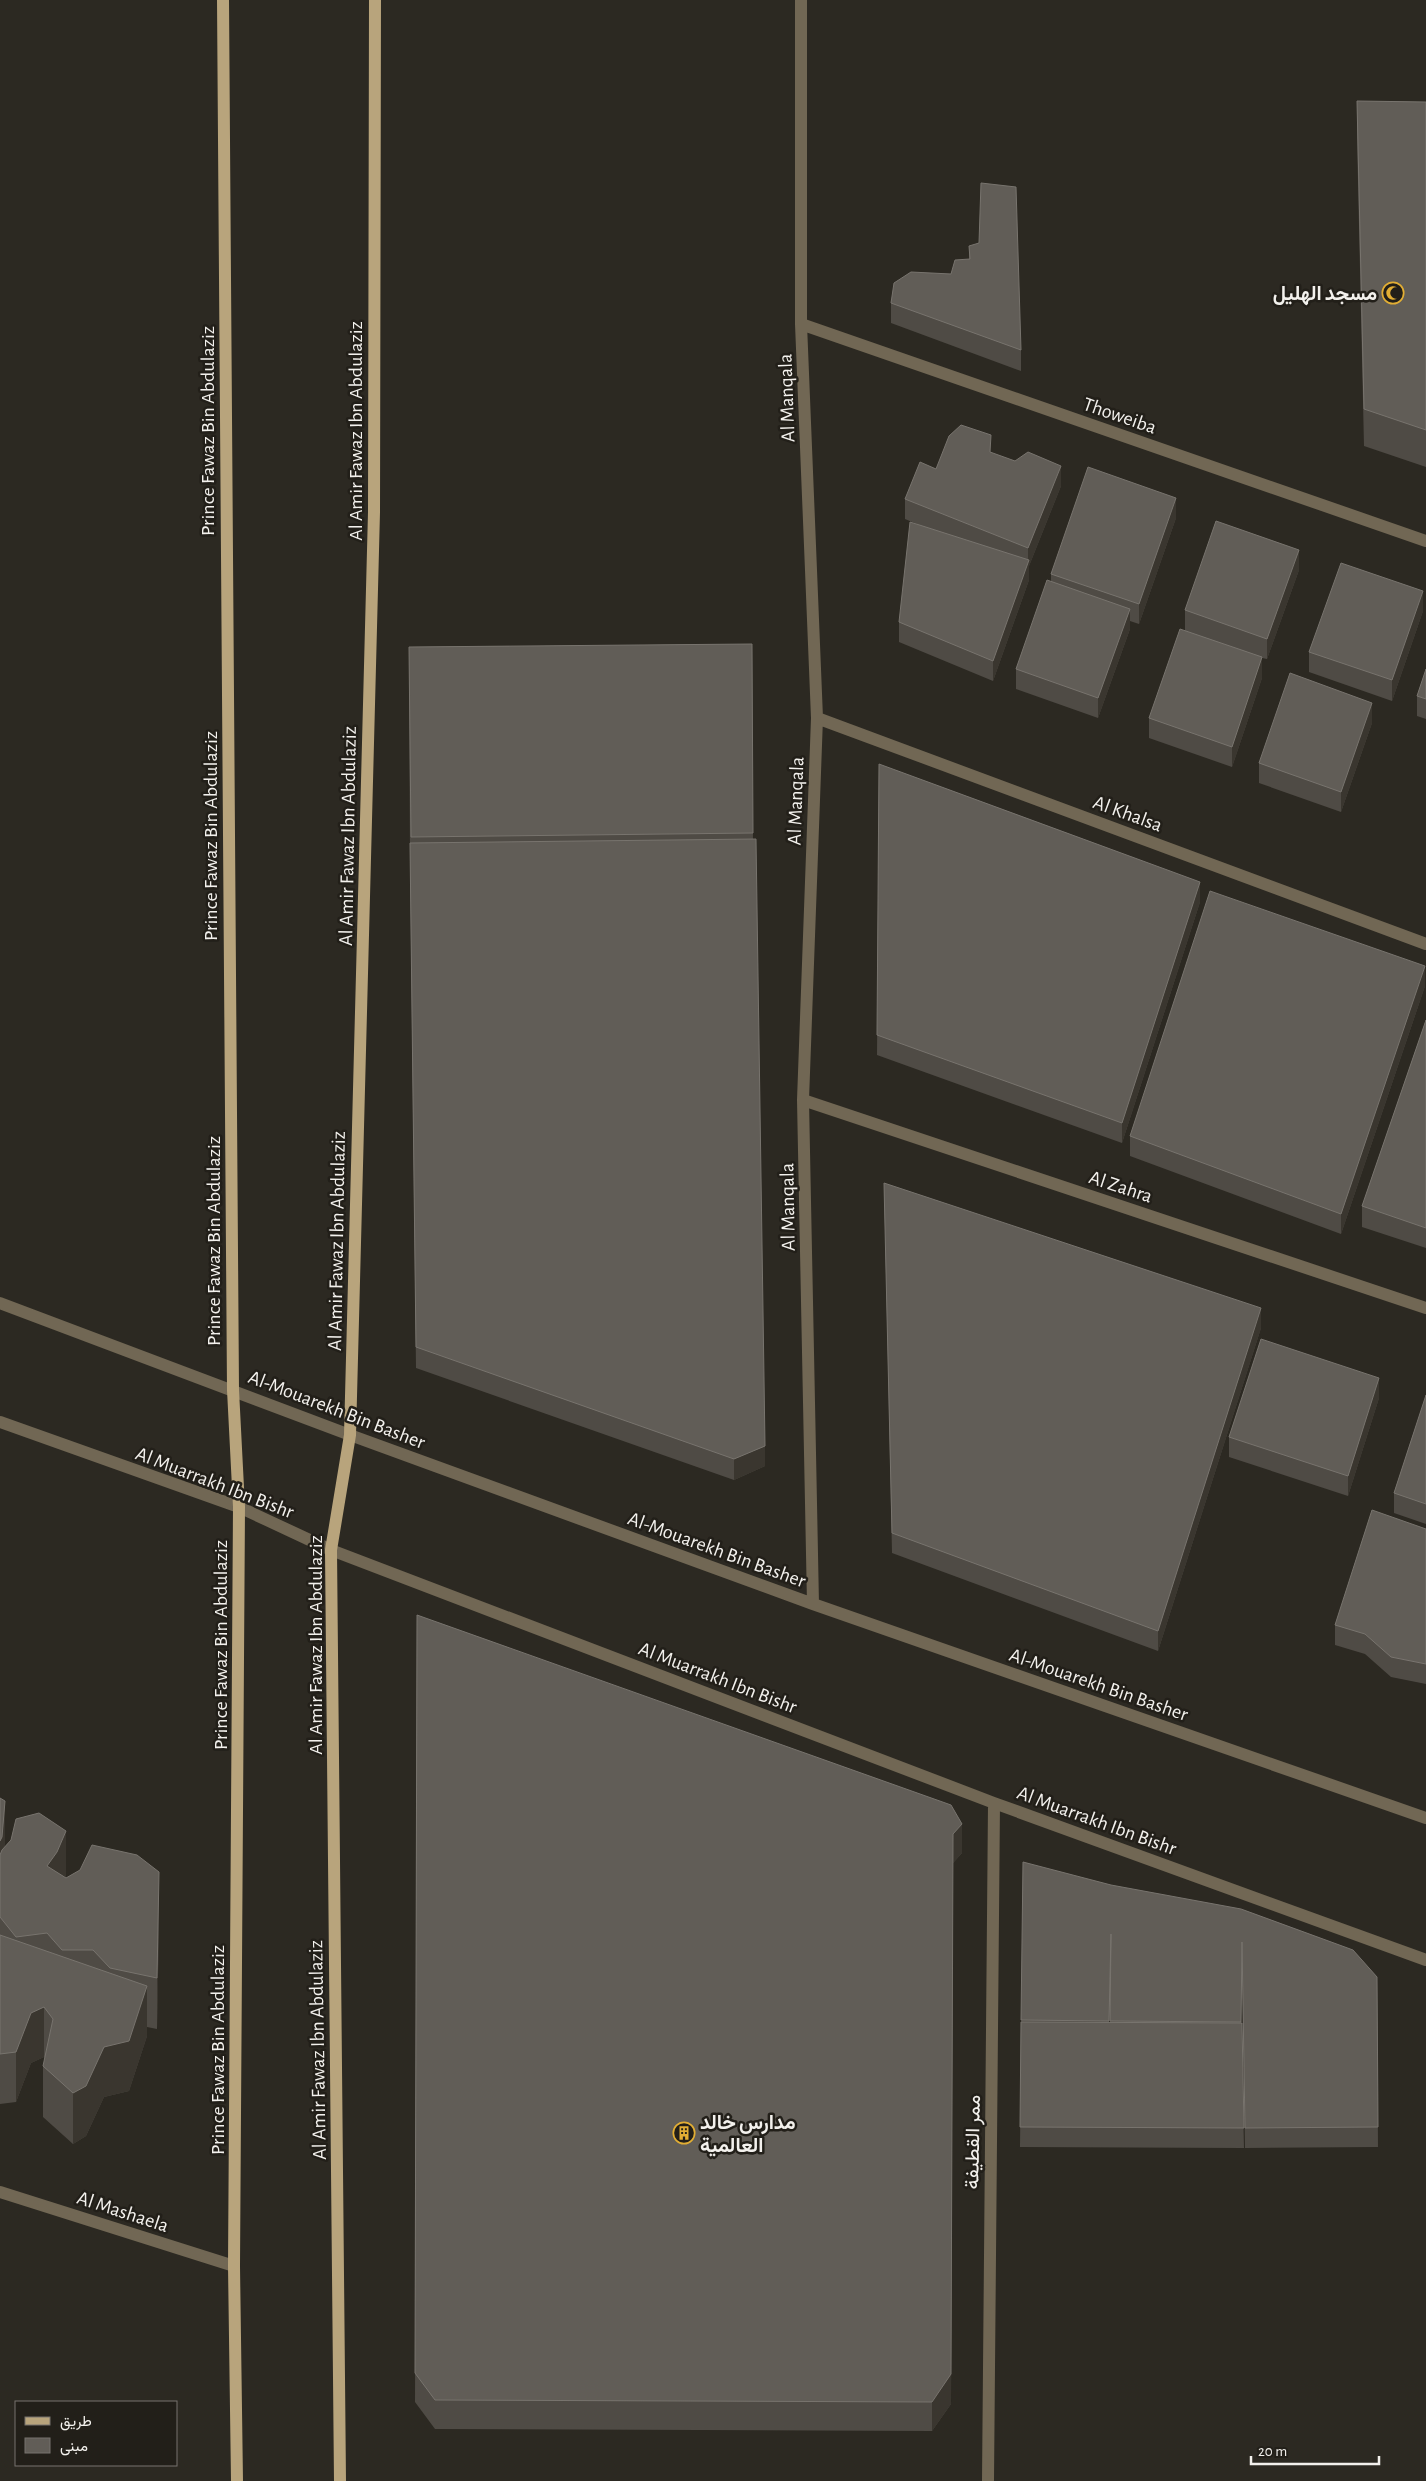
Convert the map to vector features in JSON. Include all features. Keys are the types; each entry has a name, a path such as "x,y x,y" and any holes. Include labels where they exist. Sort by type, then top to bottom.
{"main road":[{"name":"Prince Fawaz Bin Abdulaziz","path":"223,0 233,1390 239,1507 234,2266 237,2481"},
{"name":"Al Amir Fawaz Ibn Abdulaziz","path":"340,2481 331,1550 350,1435 374,512 374,0"}],"street":[{"name":"Al Manqala","path":"800,0 801,324 817,718 803,1100 812,1604"},
{"name":"Thoweiba","path":"801,324 1426,540"},
{"name":"Al Khalsa","path":"817,718 1426,944"},
{"name":"Al Zahra","path":"803,1100 1426,1308"},
{"name":"Al-Mouarekh Bin Basher","path":"0,1303 350,1435 812,1604 1426,1818"},
{"name":"Al Muarrakh Ibn Bishr","path":"0,1422 239,1507 331,1550 994,1803 1426,1960"},
{"name":"ممر القطيفة","path":"988,2481 994,1803"},
{"name":"Al Mashaela","path":"0,2192 234,2266"}],"building":[{"name":"مسجد الهليل","path":"1357,101 1426,102 1426,430 1364,409"},
{"path":"981,183 1016,187 1021,350 891,303 894,283 911,272 951,274 955,260 970,259 969,246 979,243"},
{"path":"961,425 991,435 990,452 1015,461 1028,452 1061,466 1028,548 905,499 920,462 936,469 949,436"},
{"path":"1088,467 1176,498 1139,604 1051,574"},
{"path":"1216,521 1299,550 1267,639 1185,610"},
{"path":"910,522 1029,560 993,661 899,622"},
{"path":"1341,563 1423,591 1392,680 1309,652"},
{"path":"1047,580 1130,609 1098,698 1016,669"},
{"path":"1180,629 1262,657 1232,747 1149,718"},
{"path":"752,644 753,833 411,837 409,647"},
{"path":"1426,669 1426,699 1417,696"},
{"path":"1290,673 1372,703 1341,792 1259,763"},
{"path":"879,764 1200,882 1122,1123 877,1035"},
{"path":"756,839 765,1446 734,1459 416,1347 410,843"},
{"path":"1210,891 1425,966 1341,1214 1130,1136"},
{"path":"1426,1020 1426,1228 1362,1206"},
{"path":"884,1183 1261,1308 1158,1631 892,1533"},
{"path":"1261,1339 1379,1378 1348,1476 1229,1437"},
{"path":"1426,1395 1426,1504 1394,1493"},
{"path":"1372,1510 1426,1529 1426,1664 1391,1657 1365,1634 1335,1625"},
{"name":"مدارس خالد العالمية","path":"417,1615 951,1805 962,1824 953,1834 951,2374 932,2402 435,2400 415,2373"},
{"path":"0,1798 5,1801 0,1841"},
{"path":"39,1813 66,1831 57,1852 47,1866 66,1878 80,1870 92,1845 137,1855 159,1872 157,1978 110,1968 93,1950 62,1950 47,1933 16,1937 0,1917 0,1855 11,1840 16,1819"},
{"path":"1023,1862 1111,1885 1241,1909 1353,1950 1377,1977 1378,2127 1245,2128 1242,1942 1241,2022 1110,2021 1111,1934 1109,2021 1021,2020"},
{"path":"0,1935 147,1986 129,2041 104,2047 86,2086 73,2093 43,2066 53,2019 44,2007 31,2013 16,2052 0,2054"},
{"path":"1021,2022 1242,2023 1244,2128 1020,2127"}],"place":[{"name":"مسجد الهليل","path":"1393,293"},
{"name":"مدارس خالد العالمية","path":"684,2133"}]}
